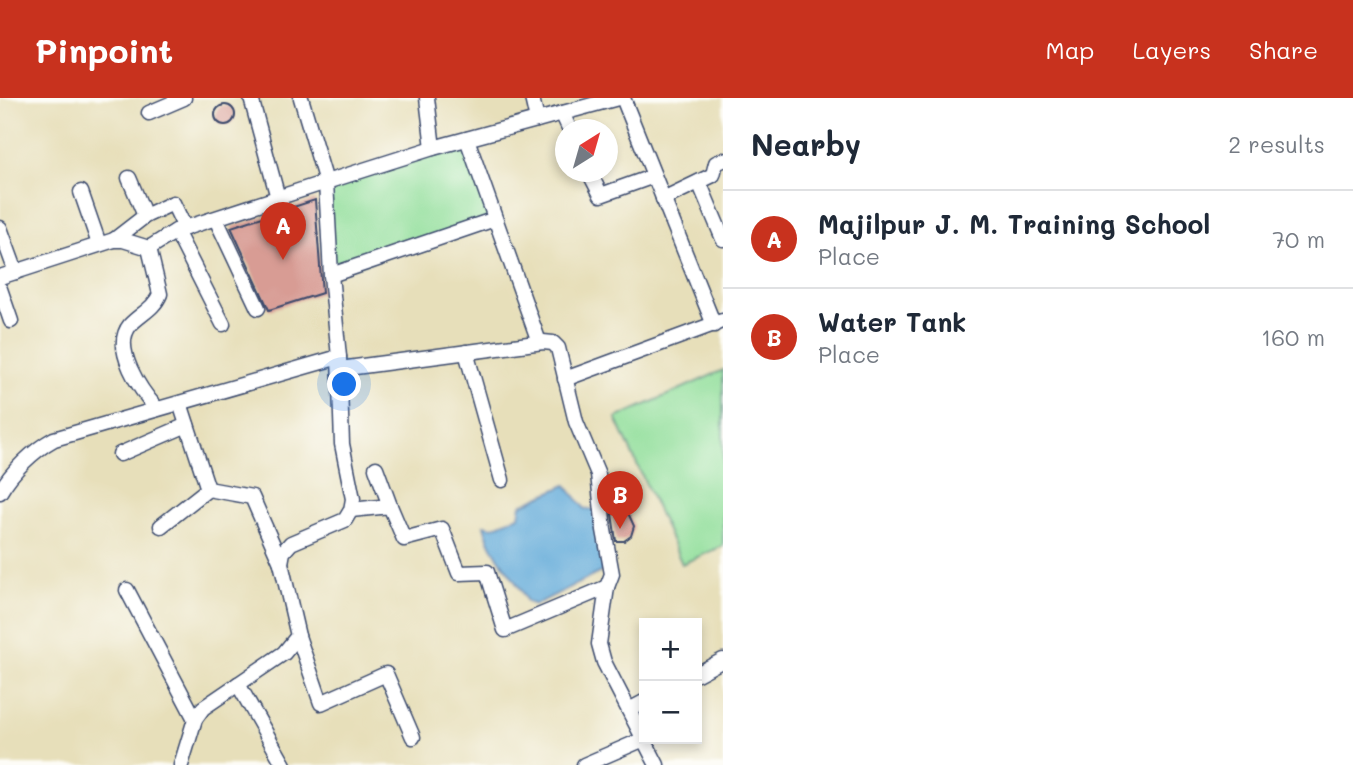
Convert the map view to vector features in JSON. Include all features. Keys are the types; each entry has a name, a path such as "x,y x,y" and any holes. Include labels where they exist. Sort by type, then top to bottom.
{"street":[{"path":"149,113 184,98"},
{"path":"251,98 278,198"},
{"path":"281,563 283,552 291,543 345,520 353,499 342,444 326,182 301,98"},
{"path":"426,98 433,148"},
{"path":"532,98 537,120"},
{"path":"149,248 161,238 181,230 326,182 433,148 562,113 584,102 618,98"},
{"path":"565,379 719,323 663,198 623,98"},
{"path":"562,113 564,119"},
{"path":"467,139 539,342"},
{"path":"663,198 713,175 716,163 723,160"},
{"path":"594,182 601,195 654,176"},
{"path":"129,178 145,216"},
{"path":"699,182 723,239"},
{"path":"81,192 99,244"},
{"path":"114,240 145,216 173,203 181,230 223,324"},
{"path":"216,219 258,308"},
{"path":"331,275 495,219"},
{"path":"0,228 16,272"},
{"path":"0,277 114,240 149,248"},
{"path":"149,248 160,294 152,307 129,326 123,351 147,398 157,409"},
{"path":"0,289 11,321"},
{"path":"0,492 8,479 45,444 54,439 157,409 339,363 466,352 539,342 553,343 558,348 576,422 598,474 612,575 607,587 599,644 604,662 639,731"},
{"path":"466,352 502,480"},
{"path":"180,403 208,489"},
{"path":"120,454 187,425"},
{"path":"376,468 404,539 442,529 458,573 487,572 505,630 607,587"},
{"path":"162,526 208,489 252,497 281,563 298,636 321,703 386,674 413,737"},
{"path":"351,510 390,506"},
{"path":"127,590 195,719"},
{"path":"181,765 195,719 211,702 284,653 298,636"},
{"path":"702,671 723,660"},
{"path":"238,684 285,765"},
{"path":"629,710 639,705"},
{"path":"584,765 639,741"},
{"path":"646,744 657,765"}],"green space":[{"path":"467,139 495,218 331,275 327,182"},
{"path":"723,370 723,546 682,564 616,418"}],"water":[{"path":"566,485 585,509 599,510 609,568 535,605 527,602 492,547 484,525 493,527 519,516 521,505"}],"building":[{"path":"221,105 229,105 235,115 229,125 221,125 215,119 215,111"},
{"path":"315,200 322,293 269,310 231,227"},
{"path":"618,512 629,515 634,526 631,536 624,541 616,541 612,514"}],"place":[{"name":"Majilpur J. M. Training School","path":"283,260"},
{"name":"Water Tank","path":"620,529"}]}
